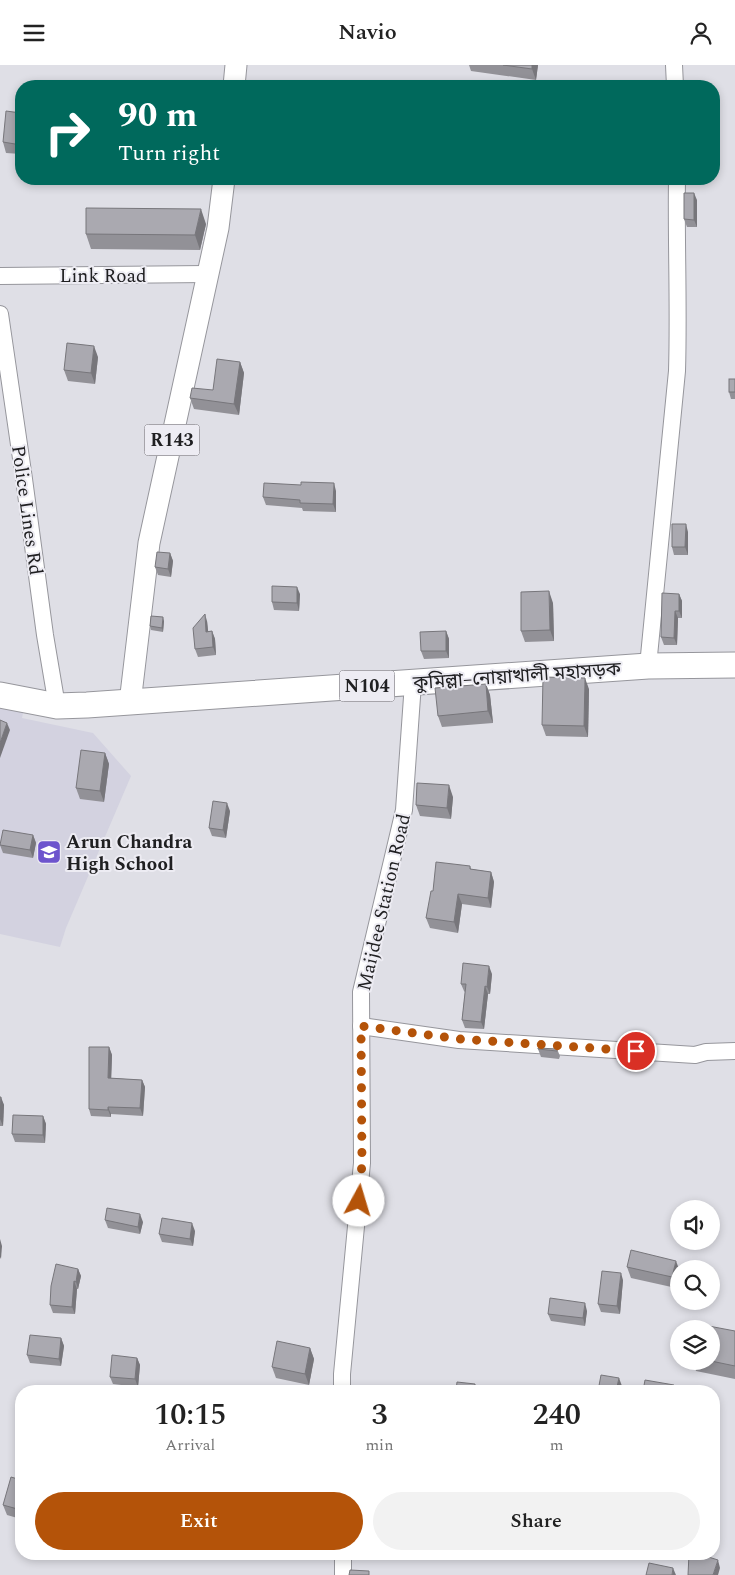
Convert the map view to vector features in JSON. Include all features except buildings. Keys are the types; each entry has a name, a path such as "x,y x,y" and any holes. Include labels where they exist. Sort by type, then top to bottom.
{"highway":[{"name":"কুমিল্লা–নোয়াখালী মহাসড়ক","path":"0,695 57,705 130,703 648,666 735,665"}],"main road":[{"path":"235,80 236,65"},
{"name":"R143","path":"130,703 149,543 199,320 218,228 223,185"}],"street":[{"path":"674,65 675,80"},
{"path":"648,666 677,371 679,327 676,249 677,185"},
{"name":"Link Road","path":"0,276 207,274"},
{"name":"Police Lines Rd","path":"0,314 45,635 57,705"},
{"name":"Maijdee Station Road","path":"342,1385 362,1163 361,991 404,810 413,683"},
{"path":"361,1026 459,1039 695,1055 706,1052 735,1051"},
{"path":"343,1560 343,1575"}],"shaded area":[{"name":"Arun Chandra High School","path":"0,698 25,703 22,718 93,733 131,776 66,928 60,947 0,934"}],"place":[{"name":"Arun Chandra High School","path":"49,852"}],"route":[{"path":"359,1201 362,1163 361,1026 459,1039 636,1051"}]}
